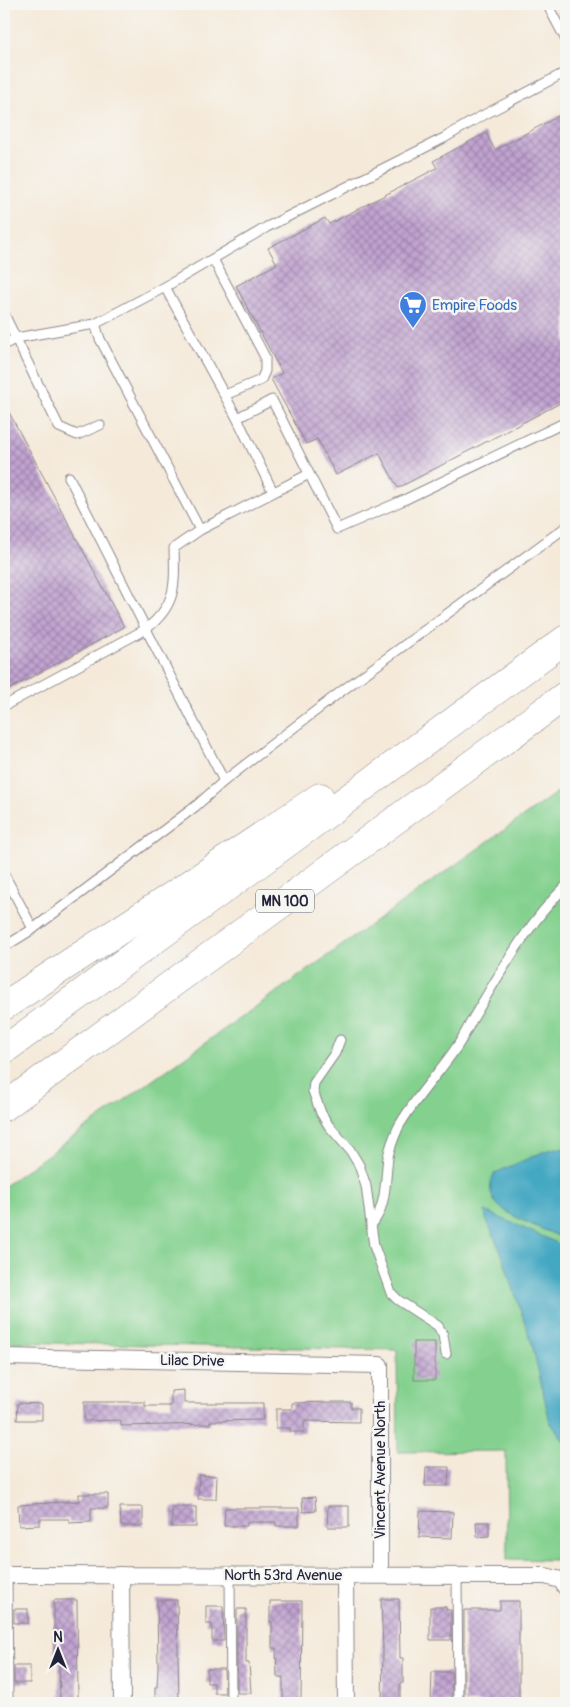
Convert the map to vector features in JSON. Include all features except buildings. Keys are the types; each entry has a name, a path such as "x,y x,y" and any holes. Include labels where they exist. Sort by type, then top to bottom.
{"highway":[{"path":"4,1006 378,758 566,639"},
{"name":"MN 100","path":"4,1050 566,639"},
{"name":"MN 100","path":"4,1107 566,695"},
{"path":"4,1120 92,1042"}],"street":[{"name":"Lilac Drive","path":"4,1357 380,1365"},
{"name":"Vincent Avenue North","path":"380,1365 380,1575"},
{"name":"North 53rd Avenue","path":"5,1575 545,1576 564,1584"},
{"path":"121,1575 122,1703"},
{"path":"345,1575 346,1703"}],"lane":[{"path":"547,4 566,40"},
{"path":"4,345 16,338 95,324 165,287 267,228 444,138 566,72"},
{"path":"213,259 265,357 265,371 261,380 225,395"},
{"path":"165,287 225,395 274,492"},
{"path":"4,314 59,427 77,435 100,425"},
{"path":"95,324 100,339 200,530"},
{"path":"237,418 272,400 337,529 404,500 566,422"},
{"path":"4,706 146,629 159,619 170,602 174,587 174,548 200,530 309,474"},
{"path":"69,478 224,781"},
{"path":"4,947 32,929 196,806 224,781 344,690 566,528"},
{"path":"4,874 32,929"},
{"path":"371,1225 376,1220 382,1206 386,1186 388,1155 405,1116 458,1046 496,982 506,961 529,928 566,886"},
{"path":"340,1040 335,1053 314,1083 313,1091 321,1113 329,1126 350,1150 359,1165 366,1186 374,1246 391,1293 398,1300 438,1326 443,1335 446,1354"},
{"path":"5,1575 8,1703"},
{"path":"230,1575 231,1703"},
{"path":"457,1576 458,1703"}],"green space":[{"path":"566,786 566,1554 554,1560 507,1559 506,1451 398,1452 397,1350 4,1342 4,1186"}],"water":[{"path":"555,1148 566,1149 566,1239 501,1208 496,1203 491,1192 495,1173"},
{"path":"485,1211 566,1247 566,1444 550,1422 532,1344 501,1252 486,1219"}],"place":[{"name":"Empire Foods","path":"413,329"}]}
